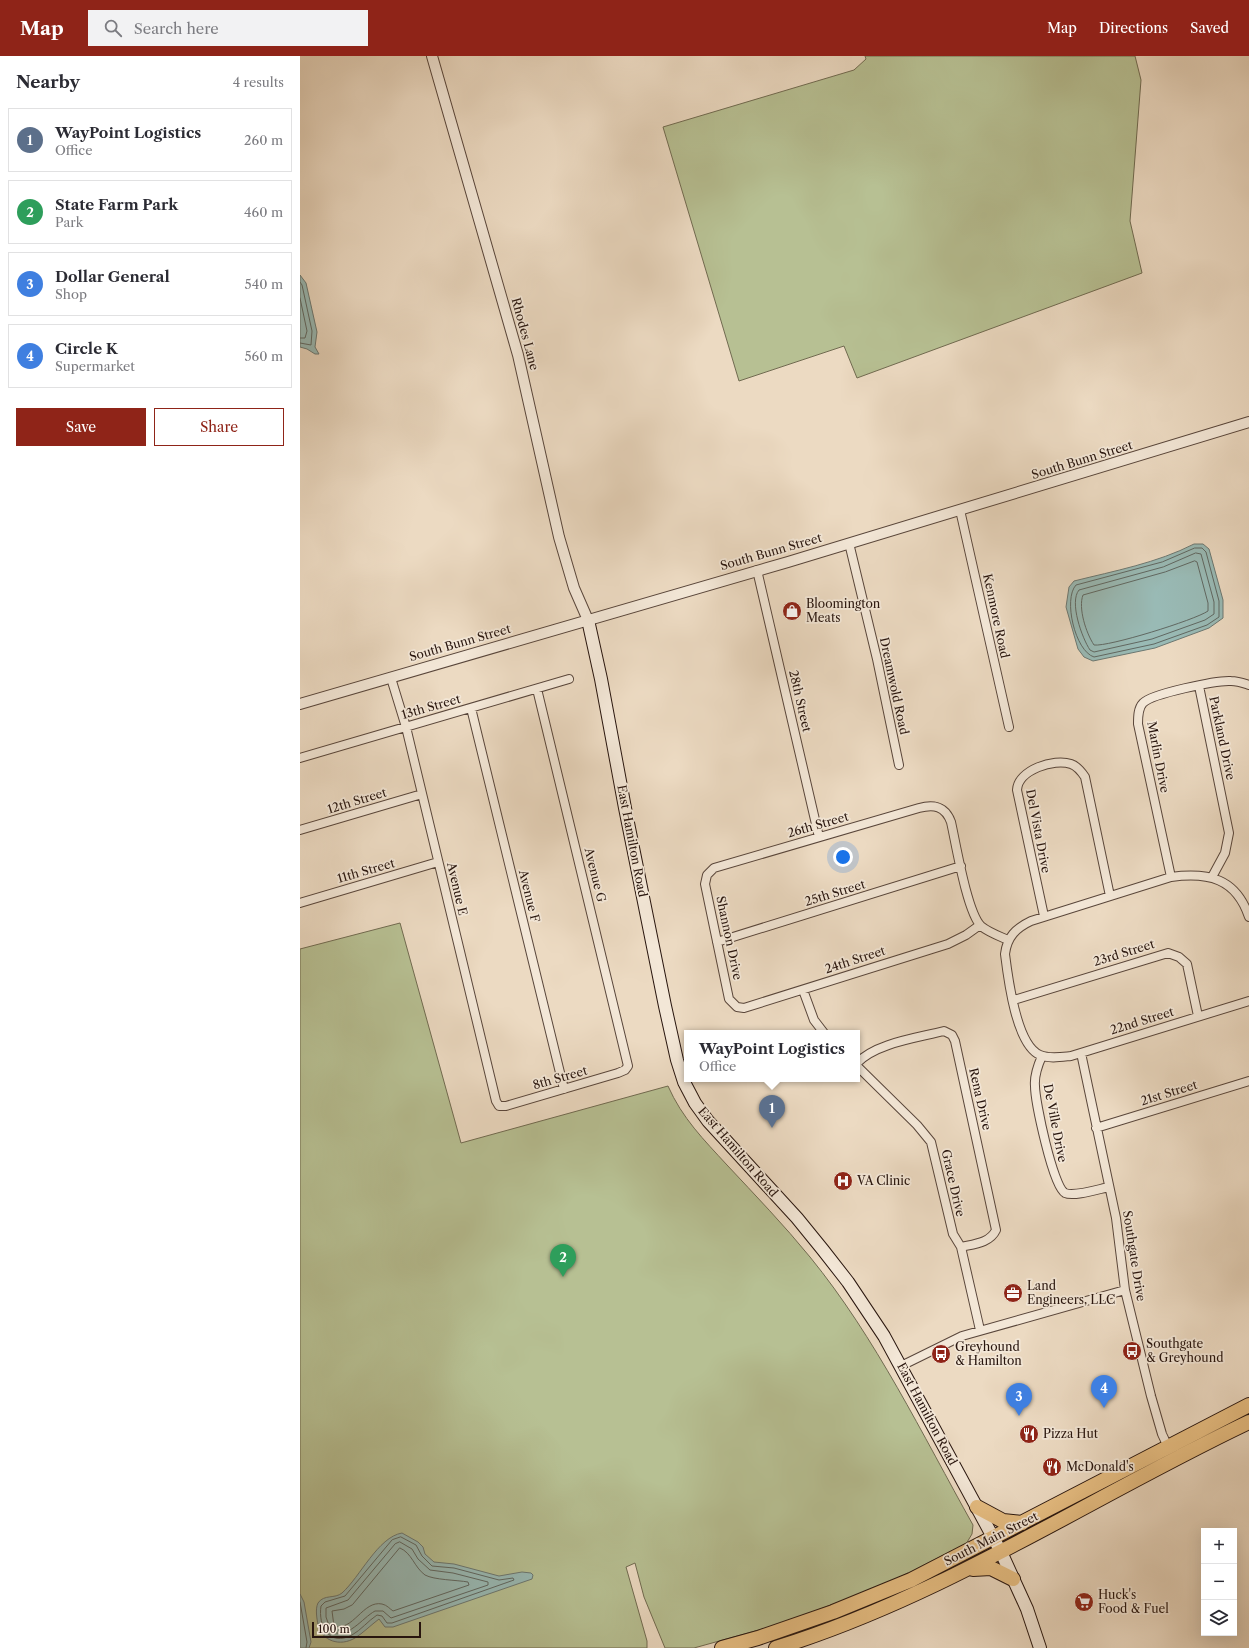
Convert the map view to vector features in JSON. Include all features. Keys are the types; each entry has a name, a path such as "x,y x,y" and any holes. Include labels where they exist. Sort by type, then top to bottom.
{"highway":[{"name":"South Main Street","path":"722,1648 758,1638 852,1605 911,1580 1249,1405"},
{"name":"South Main Street","path":"776,1648 861,1618 968,1569 1249,1422"},
{"path":"977,1507 1003,1521 1022,1523"},
{"path":"968,1569 991,1568 1013,1579"}],"main road":[{"name":"East Hamilton Road","path":"588,620 664,999 677,1060 684,1082 695,1103 708,1121 797,1218 831,1260 862,1303 902,1366 1001,1552 1030,1617 1040,1648"}],"street":[{"name":"Rhodes Lane","path":"432,56 495,275 528,400 547,489 574,588 588,620"},
{"name":"South Bunn Street","path":"300,704 849,543 1249,422"},
{"name":"Kenmore Road","path":"960,510 1008,727"},
{"name":"Dreamwold Road","path":"849,543 877,659 899,765"},
{"name":"28th Street","path":"757,570 820,837"},
{"name":"Avenue E","path":"391,678 406,727 496,1101 499,1105"},
{"name":"13th Street","path":"300,758 568,679"},
{"name":"Marlin Drive","path":"1171,878 1138,724 1138,714 1142,704 1151,698 1218,681 1230,681 1249,685"},
{"name":"Parkland Drive","path":"1199,686 1229,833 1225,853 1212,877"},
{"name":"Avenue G","path":"538,689 599,941 627,1068"},
{"name":"Avenue F","path":"471,708 564,1089"},
{"name":"Del Vista Drive","path":"1044,916 1017,790 1019,780 1024,774 1032,770 1066,762 1074,765 1082,772 1110,896"},
{"name":"12th Street","path":"300,830 422,794"},
{"name":"26th Street","path":"707,875 714,868 931,805 940,807 952,822 961,866"},
{"name":"11th Street","path":"300,903 438,862"},
{"path":"961,866 969,901 980,925 992,933 1008,940"},
{"name":"25th Street","path":"717,942 961,866"},
{"name":"Shannon Drive","path":"707,875 706,884 717,942 729,999 734,1005"},
{"path":"1042,1056 1031,1048 1024,1039 1017,1018 1006,954 1008,940 1012,933 1023,925 1044,916 1171,878 1186,875 1212,877 1232,889 1243,904 1249,917"},
{"name":"24th Street","path":"734,1005 744,1008 948,944 962,938 980,925"},
{"name":"23rd Street","path":"1014,1000 1168,953 1179,957 1187,964 1198,1016"},
{"path":"803,990 814,1020 822,1030"},
{"name":"22nd Street","path":"1042,1056 1059,1057 1081,1053 1249,1001"},
{"name":"Rena Drive","path":"860,1060 864,1056 881,1048 944,1031 952,1035 955,1042 996,1230 993,1236 987,1240 961,1247"},
{"name":"Southgate Drive","path":"1081,1053 1120,1240 1125,1290 1162,1434 1175,1460"},
{"name":"De Ville Drive","path":"1042,1056 1038,1064 1034,1085 1053,1173 1060,1189 1065,1193 1072,1195 1109,1187"},
{"name":"8th Street","path":"499,1105 506,1106 618,1073 627,1068"},
{"name":"Grace Drive","path":"860,1069 917,1125 931,1142 953,1234 961,1247 980,1330"},
{"name":"21st Street","path":"1096,1128 1249,1081"},
{"path":"902,1366 944,1343 980,1330 1125,1290"}],"green space":[{"path":"865,56 1135,56 1141,80 1130,221 1142,273 857,378 844,346 739,381 663,127 854,70 866,59"},
{"path":"400,923 461,1143 668,1086 680,1108 694,1128 800,1245 834,1288 856,1320 897,1387 973,1525 972,1534 966,1544 882,1586 777,1625 694,1648 665,1648 644,1597 635,1563 626,1567 647,1641 647,1648 300,1648 300,949"}],"water":[{"path":"300,275 306,283 317,332 315,347 319,354 315,354 300,347"},
{"path":"1194,544 1203,544 1209,549 1223,600 1223,618 1209,628 1155,648 1093,661 1084,657 1078,649 1066,607 1069,587 1074,581 1150,561 1180,551"},
{"path":"402,1533 418,1542 423,1547 425,1554 434,1562 454,1564 499,1576 522,1572 531,1573 533,1575 532,1579 393,1627 385,1627 379,1619 358,1636 349,1641 338,1642 328,1639 320,1631 318,1625 316,1611 320,1600 342,1593 385,1542 393,1536"},
{"path":"300,1594 304,1602 311,1642 309,1648 300,1648"}],"place":[{"name":"Bloomington Meats","path":"792,611"},
{"name":"WayPoint Logistics","path":"772,1128"},
{"name":"VA Clinic","path":"843,1181"},
{"name":"State Farm Park","path":"563,1277"},
{"name":"Land Engineers, LLC","path":"1013,1293"},
{"name":"Southgate & Greyhound","path":"1132,1351"},
{"name":"Greyhound & Hamilton","path":"941,1354"},
{"name":"Circle K","path":"1104,1408"},
{"name":"Dollar General","path":"1019,1416"},
{"name":"Pizza Hut","path":"1029,1434"},
{"name":"McDonald's","path":"1052,1467"},
{"name":"Huck's Food & Fuel","path":"1084,1602"}]}
